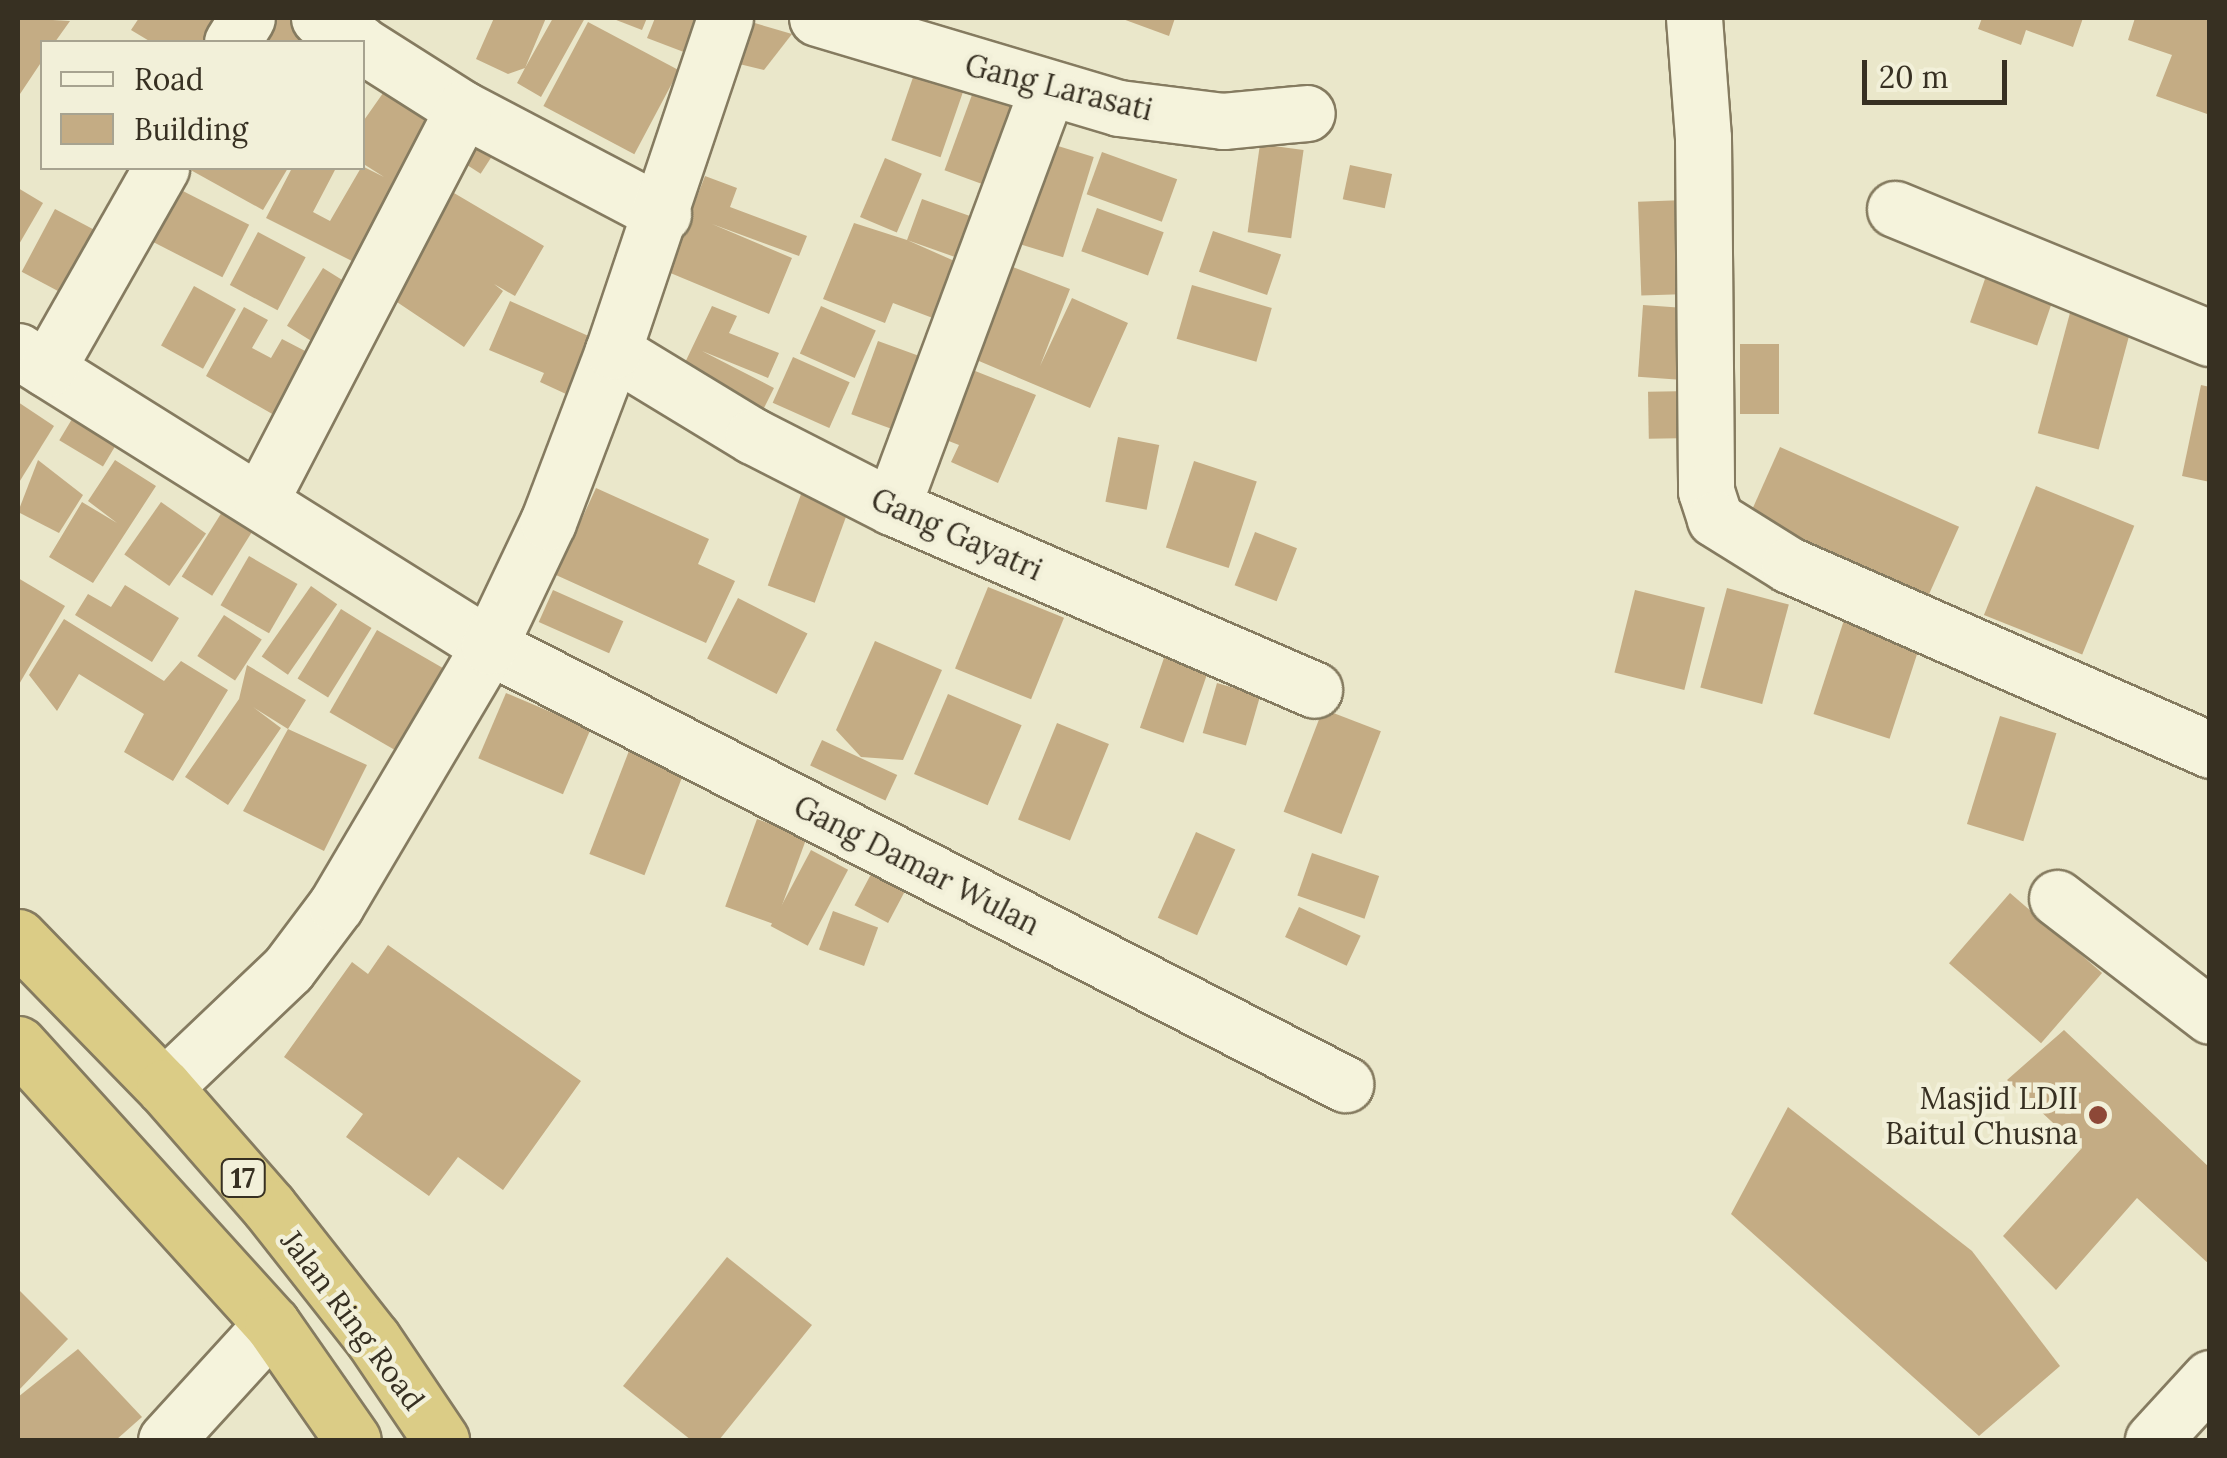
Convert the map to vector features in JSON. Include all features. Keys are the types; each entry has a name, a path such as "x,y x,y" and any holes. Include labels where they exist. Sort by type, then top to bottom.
{"highway":[{"name":"Jalan Ring Road","path":"18,937 164,1086 374,1339 441,1440"},
{"name":"17","path":"18,1044 272,1324 353,1440"}],"street":[{"path":"233,40 246,18"},
{"path":"319,18 354,40"},
{"path":"164,1086 288,968 336,905 490,646 548,522 613,351 663,214 726,18"},
{"name":"Gang Larasati","path":"817,18 1119,108 1222,120 1306,113"},
{"path":"1694,18 1703,138 1706,491 1715,519 1789,564 2210,750"},
{"path":"365,47 463,109 663,214"},
{"path":"892,507 1048,88"},
{"path":"261,499 463,109"},
{"path":"32,360 160,170"},
{"path":"1895,209 2210,338"},
{"name":"Gang Gayatri","path":"613,351 753,436 892,507 1314,690"},
{"name":"Gang Damar Wulan","path":"32,360 261,499 490,646 1345,1084"},
{"path":"2057,898 2210,1016"},
{"path":"166,1440 272,1324"},
{"path":"2154,1440 2210,1378"}],"building":[{"path":"18,18 70,21 56,40 40,40 40,64 18,97"},
{"path":"139,18 227,18 212,40 148,40 131,30"},
{"path":"257,18 302,18 310,40 244,40"},
{"path":"494,18 546,18 525,68 508,74 476,59"},
{"path":"553,18 585,18 541,97 517,83"},
{"path":"611,18 647,18 642,30"},
{"path":"655,18 703,18 689,54 647,38"},
{"path":"1120,18 1175,18 1169,36"},
{"path":"1982,18 2083,18 2073,47 2026,30 2021,45 1978,29"},
{"path":"2135,18 2210,18 2210,115 2156,96 2172,55 2128,40"},
{"path":"748,21 792,34 764,70 735,63"},
{"path":"588,22 679,70 634,154 543,106"},
{"path":"920,57 969,74 941,157 891,140"},
{"path":"395,76 453,118 358,264 266,218 291,170 335,170 313,212 330,221 360,170 365,168 384,177 365,165 365,119"},
{"path":"977,81 1034,102 1002,191 945,170"},
{"path":"466,132 495,151 481,174 451,155"},
{"path":"1045,142 1094,157 1063,257 1014,242"},
{"path":"1260,144 1304,150 1291,238 1248,232"},
{"path":"1102,152 1177,179 1162,222 1087,194"},
{"path":"885,158 922,174 897,233 860,217"},
{"path":"1350,165 1392,174 1385,208 1343,199"},
{"path":"191,170 287,170 263,210"},
{"path":"705,176 737,188 730,207 807,236 799,256 712,224 792,258 769,314 668,272"},
{"path":"437,183 544,246 515,296 494,284 503,291 464,347 382,292"},
{"path":"18,188 43,203 18,246"},
{"path":"177,188 249,225 222,277 150,241"},
{"path":"922,199 984,221 969,262 907,240"},
{"path":"1685,200 1688,294 1641,296 1638,202"},
{"path":"1097,208 1164,232 1148,276 1081,251"},
{"path":"55,209 96,231 63,294 22,272"},
{"path":"854,223 907,240 968,267 946,323 893,303 885,323 823,299"},
{"path":"1213,231 1281,254 1267,295 1199,272"},
{"path":"258,232 306,257 278,310 230,285"},
{"path":"997,261 1070,289 1040,366 1072,298 1128,323 1090,408 960,353"},
{"path":"323,268 352,286 316,344 287,326"},
{"path":"1986,276 2053,299 2037,345 1970,322"},
{"path":"1192,285 1272,308 1256,362 1177,339"},
{"path":"194,286 236,309 203,369 161,345"},
{"path":"2074,298 2135,314 2099,450 2038,433"},
{"path":"510,301 593,338 566,394 540,382 544,373 489,350"},
{"path":"1643,305 1688,308 1683,380 1638,377"},
{"path":"712,306 737,316 729,333 779,353 768,378 702,351 774,388 762,412 681,371"},
{"path":"821,306 876,330 855,378 800,354"},
{"path":"244,307 268,320 252,348 271,358 282,339 309,353 274,415 206,376"},
{"path":"878,341 930,360 903,433 851,414"},
{"path":"1740,344 1779,344 1779,414 1740,414"},
{"path":"793,357 850,382 829,428 773,403"},
{"path":"955,363 1036,395 998,483 951,462 959,445 928,433"},
{"path":"2201,385 2210,387 2210,482 2182,476"},
{"path":"1692,391 1693,438 1649,439 1648,392"},
{"path":"84,399 128,425 103,466 59,440"},
{"path":"18,402 54,426 18,484"},
{"path":"1118,437 1159,445 1147,510 1105,502"},
{"path":"1780,447 1959,527 1920,614 1741,534"},
{"path":"38,460 83,495 59,533 18,512"},
{"path":"115,460 156,486 93,583 49,557 82,502 117,523 88,501"},
{"path":"1194,461 1257,481 1229,568 1166,548"},
{"path":"804,486 851,503 815,603 768,586"},
{"path":"2036,486 2134,526 2082,655 1984,615"},
{"path":"596,488 709,539 698,564 735,581 706,643 556,575"},
{"path":"232,496 263,515 212,596 182,577"},
{"path":"161,502 206,534 169,586 124,554"},
{"path":"1255,532 1297,548 1277,601 1235,585"},
{"path":"249,556 297,584 269,633 220,605"},
{"path":"18,578 65,606 18,686"},
{"path":"125,585 179,618 152,662 75,615 88,594 111,607"},
{"path":"311,586 337,604 288,675 262,656"},
{"path":"988,587 1064,618 1031,699 955,669"},
{"path":"1727,588 1789,605 1762,704 1700,687"},
{"path":"553,590 623,621 609,653 539,622"},
{"path":"1635,590 1705,607 1684,690 1614,672"},
{"path":"738,598 807,633 777,694 707,659"},
{"path":"341,609 372,628 328,698 298,679"},
{"path":"224,615 262,640 235,681 197,656"},
{"path":"1845,617 1921,642 1890,739 1813,714"},
{"path":"64,619 164,681 181,661 228,690 173,781 124,752 144,714 79,674 57,711 29,675"},
{"path":"377,630 444,668 396,751 330,712"},
{"path":"875,641 942,670 903,760 861,757 836,730"},
{"path":"1165,655 1208,670 1183,743 1140,728"},
{"path":"247,665 306,700 288,729 253,707 281,728 228,805 185,777 239,699"},
{"path":"1217,683 1260,695 1246,745 1203,733"},
{"path":"506,693 591,729 563,794 478,758"},
{"path":"948,694 1022,725 988,805 914,774"},
{"path":"1323,709 1381,731 1341,834 1284,812"},
{"path":"2000,716 2056,733 2023,841 1967,824"},
{"path":"1057,723 1109,744 1070,840 1018,819"},
{"path":"288,729 367,765 324,851 243,811"},
{"path":"822,740 897,775 885,800 810,765"},
{"path":"632,743 687,764 644,875 589,854"},
{"path":"757,819 807,837 775,925 725,906"},
{"path":"1196,832 1235,849 1197,935 1158,918"},
{"path":"811,850 848,870 808,946 771,926"},
{"path":"1312,853 1379,876 1364,919 1297,896"},
{"path":"878,861 912,879 888,923 855,905"},
{"path":"2010,893 2102,973 2041,1043 1949,963"},
{"path":"1299,907 1361,936 1347,966 1285,937"},
{"path":"833,911 878,927 864,966 819,950"},
{"path":"388,945 581,1081 503,1190 458,1157 429,1196 346,1137 363,1114 284,1057 352,962 368,974"},
{"name":"Masjid LDII Baitul Chusna","path":"2064,1030 2210,1168 2210,1265 2137,1198 2056,1290 2003,1236 2081,1149 2007,1080"},
{"path":"1788,1107 1972,1251 2060,1366 1979,1436 1731,1214"},
{"path":"727,1257 812,1325 719,1440 691,1440 623,1386"},
{"path":"18,1289 68,1339 18,1391"},
{"path":"78,1349 142,1417 116,1440 18,1440 18,1397"}],"place":[{"name":"Masjid LDII Baitul Chusna","path":"2098,1115"}]}
